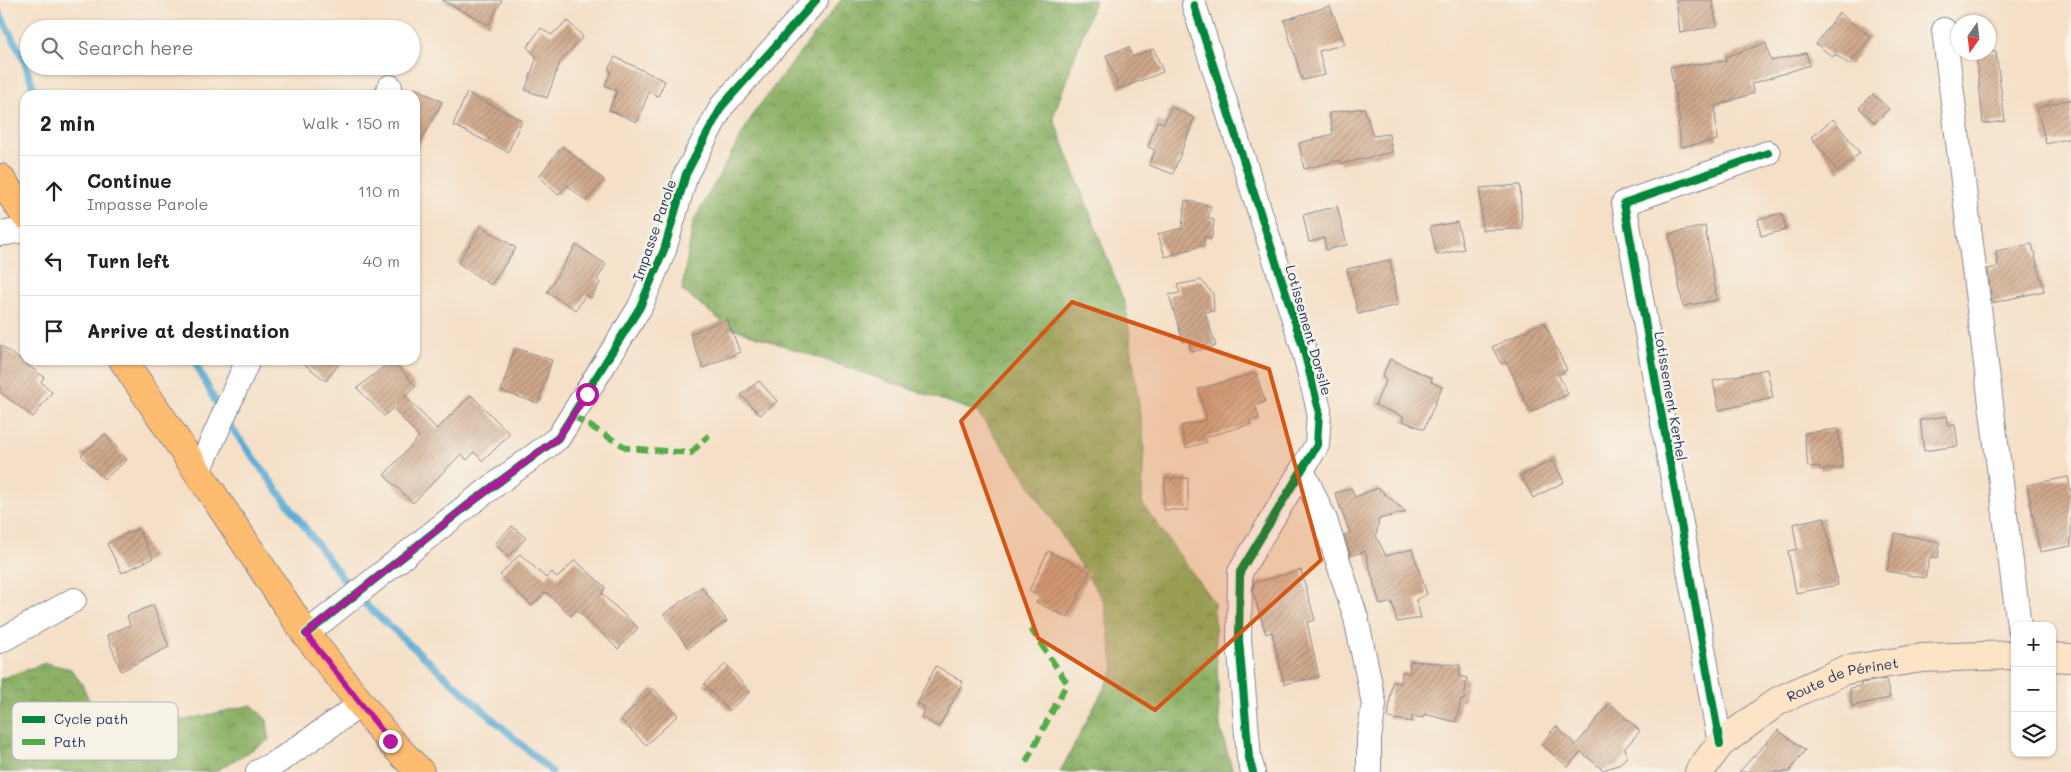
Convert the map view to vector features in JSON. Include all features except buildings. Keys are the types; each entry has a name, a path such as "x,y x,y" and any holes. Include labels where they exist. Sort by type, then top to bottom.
{"main road":[{"path":"0,178 20,208"},
{"path":"126,365 306,634 360,705 414,770"},
{"name":"Route de Périnet","path":"1699,772 1720,744 1778,701 1845,670 1922,658 2011,655"},
{"path":"2056,657 2071,658"}],"street":[{"name":"Impasse Parole","path":"306,634 468,505 558,438 640,307 664,250 686,174 722,106 816,0"},
{"name":"Lotissement Dorsile","path":"1194,5 1302,347 1319,410 1316,445 1240,572 1239,640 1249,758 1253,772"},
{"path":"1944,30 2018,622"},
{"name":"Lotissement Kerhel","path":"1720,744 1624,204 1768,153"},
{"path":"0,234 20,231"},
{"path":"199,472 246,365"},
{"path":"1302,470 1325,520 1356,618 1374,704 1369,738 1369,772"},
{"path":"0,641 74,600"},
{"path":"258,772 278,761 360,705"}],"highlighted area":[{"path":"1072,302 1269,369 1321,560 1155,710 1038,638 961,421"}],"green space":[{"path":"841,0 1095,0 1053,117 1126,307 1144,444 1142,503 1214,603 1220,727 1233,772 1060,772 1114,669 1104,602 1022,473 977,412 729,327 682,290 693,222 755,111"},
{"path":"45,663 71,669 82,684 90,702 12,702 12,760 178,760 178,720 252,705 267,720 269,740 214,772 0,772 0,679"}],"waterway":[{"path":"0,14 20,52"},
{"path":"29,75 34,90"},
{"path":"197,365 220,411"},
{"path":"227,422 355,595 552,772"}],"marked path":[{"path":"573,416 627,448 691,453 709,435"},
{"path":"1026,762 1067,683 1031,629"}],"cycle path":[{"path":"306,634 468,505 558,438 640,307 664,250 686,174 722,106 816,0"},
{"path":"1194,5 1303,347 1319,410 1317,445 1240,572 1239,640 1249,758 1253,772"},
{"path":"1720,744 1624,203 1768,153"}],"route":[{"path":"390,741 306,634 468,505 558,438 587,394"}]}
